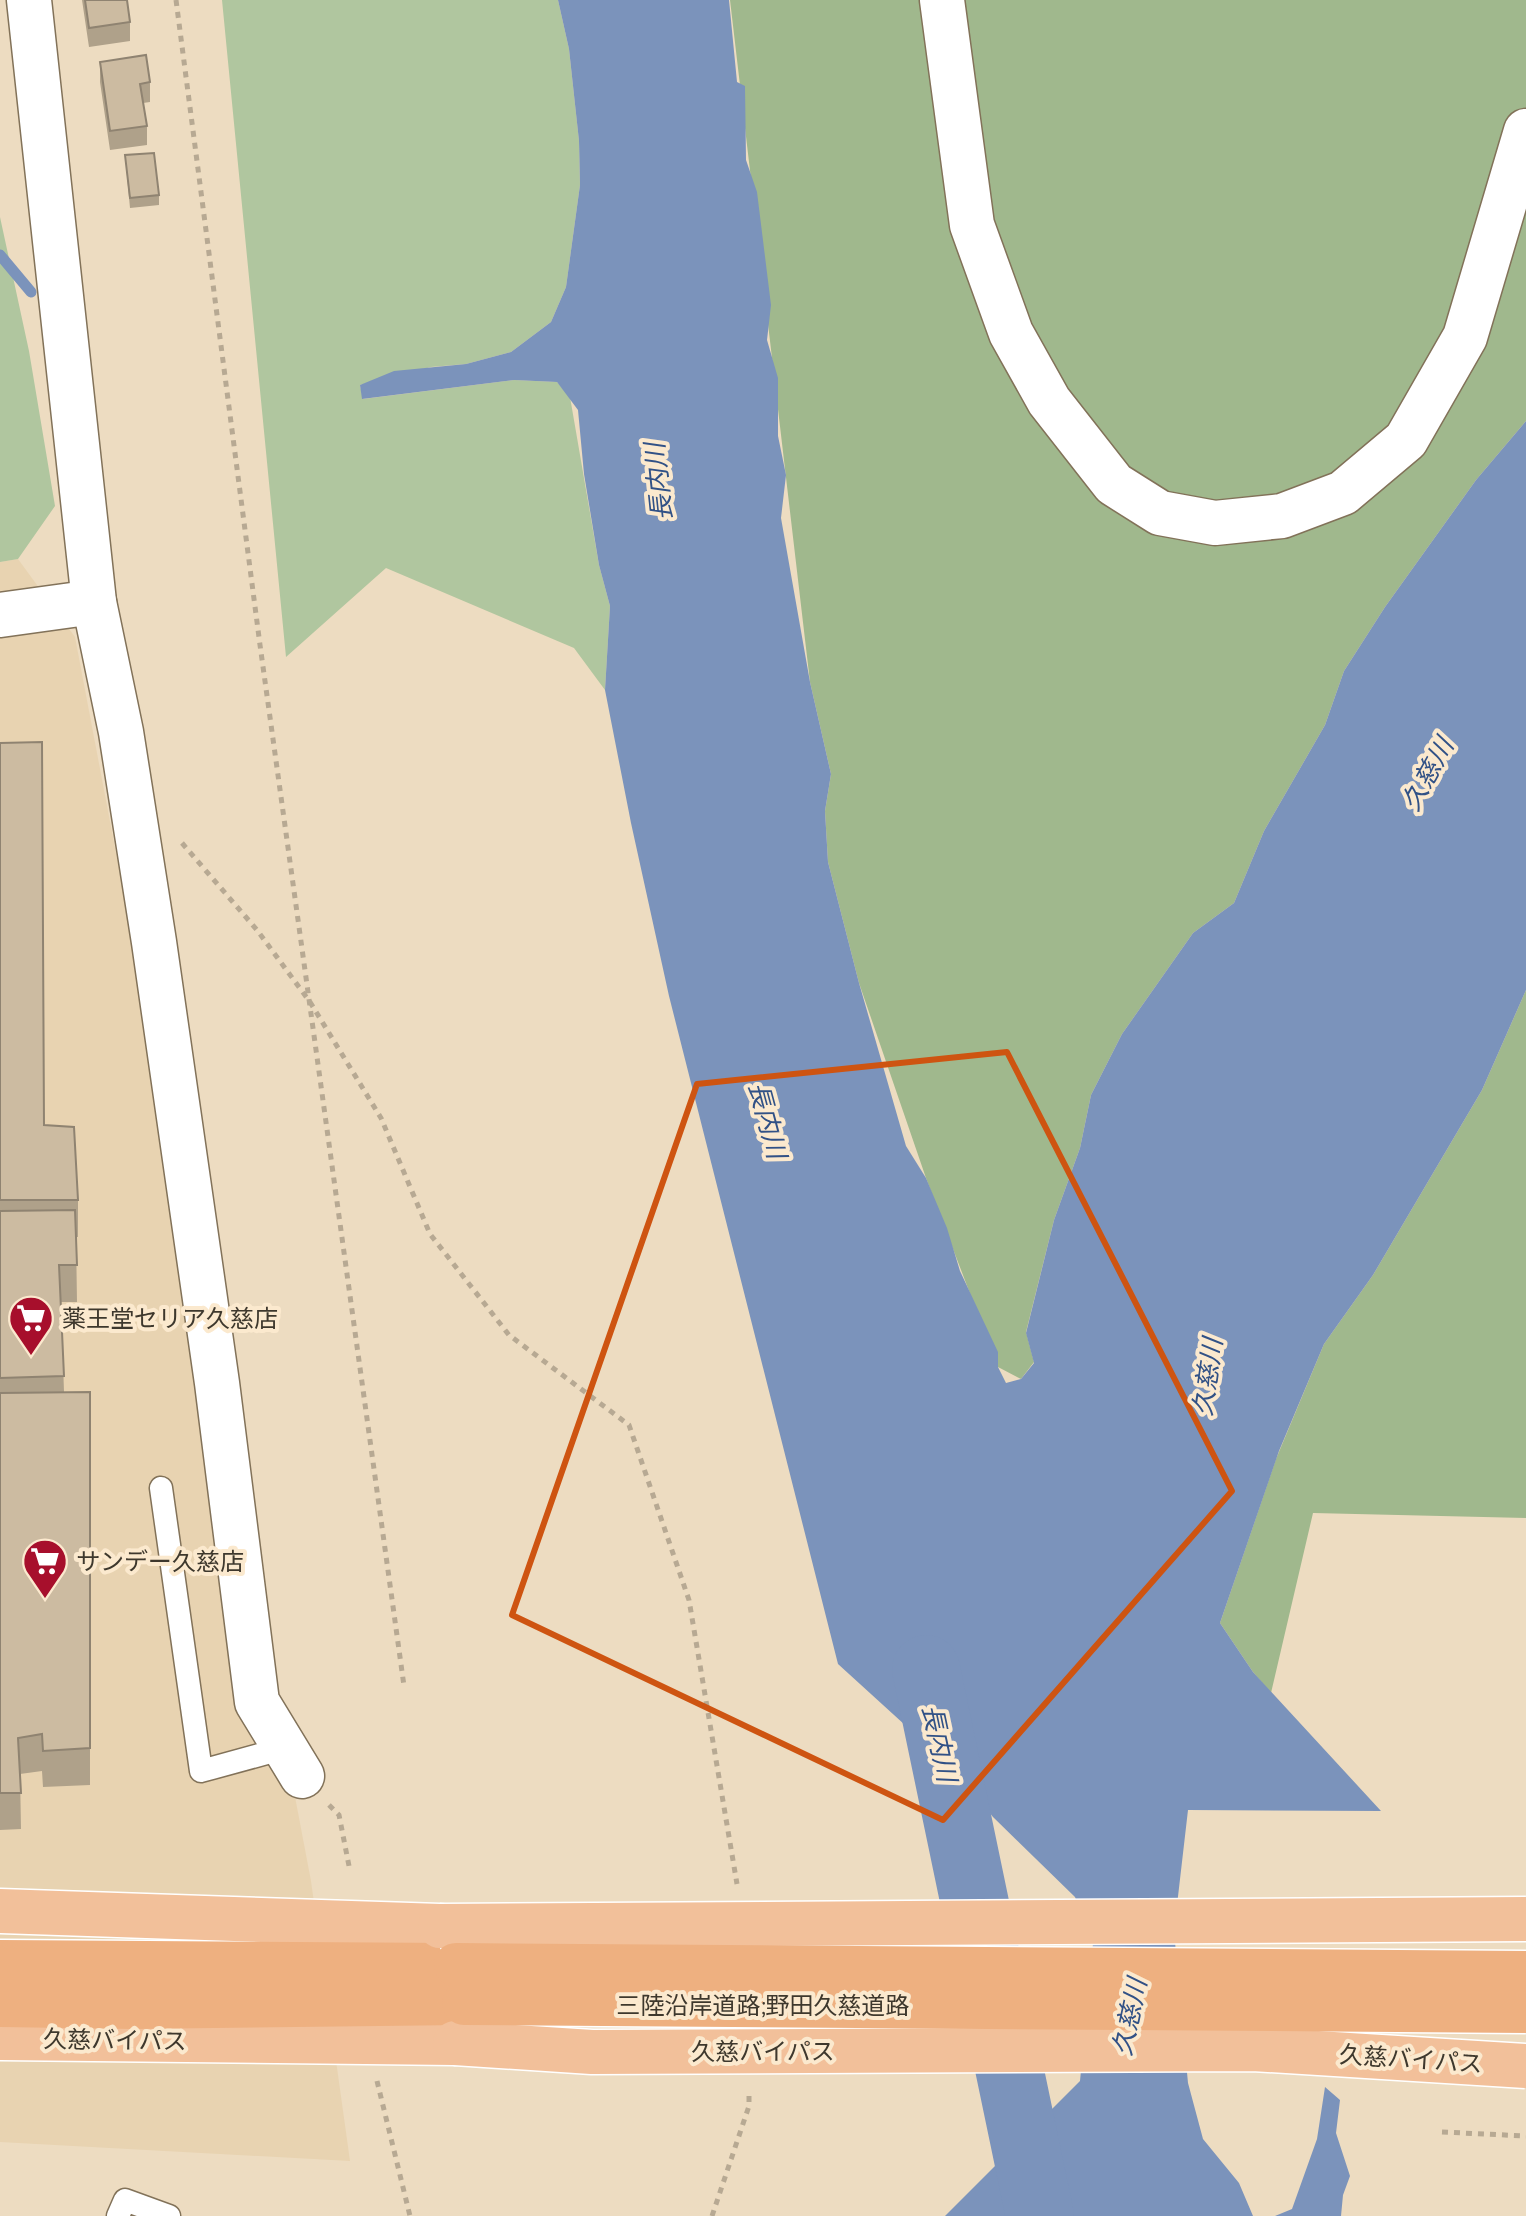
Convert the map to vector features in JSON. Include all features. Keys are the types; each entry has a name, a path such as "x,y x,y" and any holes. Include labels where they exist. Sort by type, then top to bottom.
{"highway":[{"name":"久慈バイパス","path":"0,1911 454,1984 592,2052 1253,2049 1526,2066"},
{"name":"久慈バイパス","path":"0,2038 454,1984 1526,1919"},
{"path":"1319,1971 1526,1959"},
{"name":"三陸沿岸道路;野田久慈道路","path":"0,1962 454,1984 1526,2011"},
{"name":"三陸沿岸道路;野田久慈道路","path":"0,2005 133,2007 454,1984 1319,1971 1526,1973"}],"street":[{"path":"29,0 94,602 121,732 157,957 217,1383 257,1702 293,1762"},
{"path":"942,0 972,225 1011,333 1049,401 1114,484 1160,513 1215,523 1282,516 1343,493 1406,440 1465,337 1526,131"},
{"path":"0,615 94,602"}],"lane":[{"path":"161,1488 201,1771 293,1762"},
{"path":"118,2216 125,2200 169,2216"}],"path":[{"path":"176,0 260,645 404,1686"},
{"path":"178,839 257,930 310,1002 381,1118 430,1234 509,1335 629,1425 689,1600 737,1893"},
{"path":"293,1762 339,1815 350,1871"},
{"path":"712,2216 749,2106 748,2075"},
{"path":"377,2080 410,2216"},
{"path":"1442,2132 1526,2136"}],"highlighted area":[{"path":"1007,1052 1232,1491 943,1820 512,1615 697,1084"}],"shaded area":[{"path":"18,559 75,637 311,1881 350,2161 0,2142 0,562"}],"green space":[{"path":"222,0 558,0 569,49 579,141 580,185 566,287 551,322 511,352 466,364 431,367 360,385 363,399 514,380 557,382 570,397 599,565 610,606 605,690 574,648 386,568 286,657"},
{"path":"730,0 1526,0 1526,421 1476,480 1385,607 1344,671 1325,725 1264,831 1234,903 1193,933 1122,1034 1091,1095 1080,1148 1054,1220 1026,1332 1034,1362 1021,1379 998,1367 926,1178 859,983 828,862 825,811 831,774 810,682"},
{"path":"0,217 29,351 55,506 18,559 0,562"},
{"path":"1526,990 1526,1518 1313,1513 1271,1693 1220,1623 1276,1459 1324,1344 1373,1275 1482,1090"}],"water":[{"name":"久慈川","path":"558,0 729,0 737,82 745,86 746,160 757,192 771,305 767,340 778,378 778,436 786,475 781,518 810,682 831,774 825,811 828,862 906,1146 926,1178 947,1228 960,1271 998,1352 998,1367 1006,1383 1021,1379 1034,1363 1026,1333 1054,1220 1080,1148 1091,1095 1122,1034 1193,933 1234,903 1264,831 1325,725 1344,671 1385,607 1476,480 1526,421 1526,990 1482,1090 1373,1275 1324,1344 1279,1451 1220,1623 1253,1672 1381,1811 1188,1810 1174,1931 1188,2083 1203,2139 1239,2183 1253,2216 945,2216 1080,2081 1093,1943 1075,1897 993,1817 961,1776 838,1664 669,996 631,823 605,690 610,606 599,565 584,474 578,410 557,382 514,380 362,399 360,385 394,371 466,364 511,352 551,322 566,287 580,185 579,141 569,49"},
{"path":"1325,2087 1340,2100 1336,2133 1350,2176 1343,2195 1341,2216 1275,2216 1292,2209 1317,2139"}],"building":[{"path":"85,0 127,0 130,22 89,28"},
{"path":"146,55 150,82 140,84 147,126 110,131 100,62"},
{"path":"154,153 159,195 130,198 125,155"},
{"path":"42,742 44,1125 74,1127 78,1200 0,1200 0,743"},
{"name":"薬王堂セリア久慈店","path":"75,1210 77,1265 59,1265 64,1376 0,1378 0,1211"},
{"name":"サンデー久慈店","path":"90,1392 90,1748 43,1751 42,1734 18,1738 21,1793 0,1793 0,1393"}],"waterway":[{"path":"0,255 31,292"},
{"name":"長内川","path":"926,1669 1040,2216"}],"place":[{"name":"薬王堂セリア久慈店","path":"31,1357"},
{"name":"サンデー久慈店","path":"45,1600"}]}
